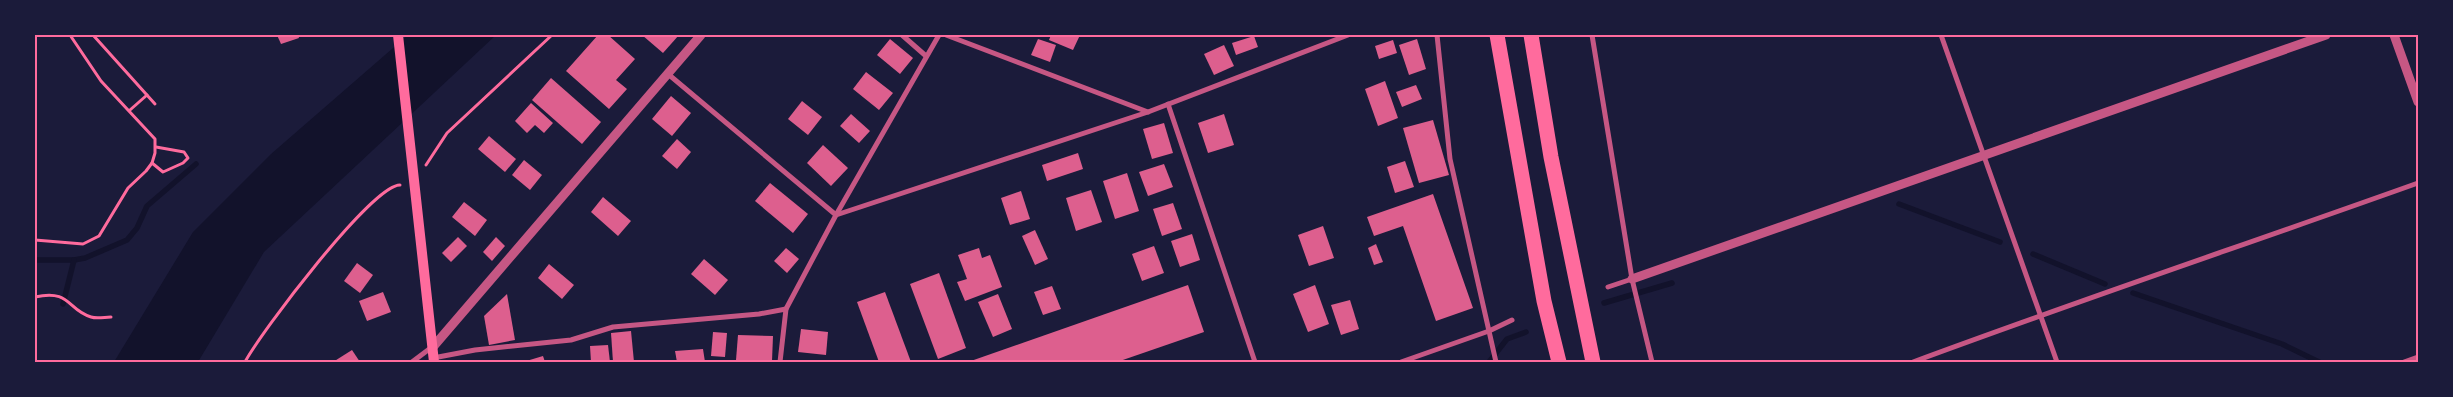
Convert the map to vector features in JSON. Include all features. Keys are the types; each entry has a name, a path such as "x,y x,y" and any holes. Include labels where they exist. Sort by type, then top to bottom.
{"highway":[{"path":"1498,35 1539,274 1558,362"},
{"path":"1531,35 1552,157 1593,362"}],"main road":[{"path":"398,35 433,360"}],"street":[{"path":"412,362 433,347 701,35"},
{"path":"902,35 926,56"},
{"path":"780,362 786,309 836,215 939,35"},
{"path":"946,35 1148,112"},
{"path":"836,215 1148,112 1337,37 1348,35"},
{"path":"1437,35 1450,159 1496,362"},
{"path":"1592,35 1632,281 1652,362"},
{"path":"1940,35 2057,362"},
{"path":"1608,287 1632,281 1982,155 2326,35"},
{"path":"2394,35 2418,102"},
{"path":"668,74 836,215"},
{"path":"1168,104 1255,362"},
{"path":"1913,362 2041,314 2142,281 2418,183"},
{"path":"433,360 474,350 571,340 613,327 759,314 786,309"},
{"path":"1400,362 1489,331 1512,320"},
{"path":"2404,362 2418,357"}],"path":[{"path":"35,240 73,244 91,242 106,226 128,188 152,163 156,147 155,139 101,81 70,35"},
{"path":"93,35 155,104"},
{"path":"245,362 282,309 344,232 375,200 395,185 413,185 447,133 552,35"},
{"path":"130,110 147,95"},
{"path":"152,163 163,172 183,163 188,158 184,152 156,147"},
{"path":"35,297 46,294 66,298 92,318 111,317"}],"shaded area":[{"path":"408,35 496,35 264,252 198,362 114,362 193,232 271,154"}],"building":[{"path":"277,35 298,35 299,38 281,44"},
{"path":"598,35 608,35 635,59 616,80 627,89 609,109 566,71"},
{"path":"642,35 679,35 663,53"},
{"path":"1051,35 1080,35 1073,50 1049,40"},
{"path":"1254,36 1258,47 1236,55 1232,43"},
{"path":"890,39 913,58 900,74 877,55"},
{"path":"1038,39 1056,45 1050,62 1031,55"},
{"path":"1417,39 1426,69 1409,75 1399,45"},
{"path":"1393,40 1397,53 1379,59 1375,46"},
{"path":"1224,45 1234,66 1214,75 1204,54"},
{"path":"866,72 893,93 879,110 853,89"},
{"path":"551,78 601,122 582,144 532,100"},
{"path":"1385,81 1398,118 1378,126 1365,89"},
{"path":"1416,85 1422,99 1402,107 1396,92"},
{"path":"671,96 691,113 672,136 652,119"},
{"path":"802,101 822,117 808,135 788,119"},
{"path":"531,103 553,123 544,133 535,125 527,133 515,121"},
{"path":"851,114 870,131 859,143 840,126"},
{"path":"1224,114 1234,145 1208,153 1198,123"},
{"path":"1433,120 1449,175 1419,183 1403,128"},
{"path":"1164,123 1173,153 1152,159 1143,129"},
{"path":"489,136 516,159 505,172 478,149"},
{"path":"677,139 691,152 677,169 662,156"},
{"path":"823,145 848,168 831,186 807,163"},
{"path":"1078,153 1083,169 1047,181 1042,165"},
{"path":"524,160 542,175 530,190 512,175"},
{"path":"1405,161 1414,187 1395,193 1387,167"},
{"path":"1164,164 1173,187 1148,196 1139,172"},
{"path":"1127,173 1139,211 1115,219 1103,181"},
{"path":"770,183 808,214 793,233 755,201"},
{"path":"1091,190 1102,222 1076,231 1066,198"},
{"path":"1021,191 1030,219 1010,225 1001,198"},
{"path":"1433,194 1473,308 1436,321 1403,226 1374,236 1367,217"},
{"path":"603,197 631,221 618,236 591,212"},
{"path":"464,202 487,220 475,236 452,217"},
{"path":"1173,203 1182,229 1162,236 1153,209"},
{"path":"1323,226 1334,258 1309,266 1298,235"},
{"path":"1035,230 1048,259 1035,265 1022,236"},
{"path":"1192,234 1200,260 1180,267 1171,241"},
{"path":"458,237 467,246 451,262 442,253"},
{"path":"496,237 505,246 492,261 483,252"},
{"path":"1376,244 1383,262 1374,265 1368,248"},
{"path":"1154,246 1164,273 1142,281 1132,254"},
{"path":"786,248 799,259 787,273 774,261"},
{"path":"979,248 982,258 990,255 1002,287 965,301 957,282 967,279 958,255"},
{"path":"704,259 728,280 715,295 691,274"},
{"path":"357,263 373,275 360,293 344,281"},
{"path":"549,264 574,285 562,299 538,278"},
{"path":"939,273 966,348 938,359 910,284"},
{"path":"1188,285 1204,332 1117,362 968,362"},
{"path":"1315,285 1329,324 1308,332 1293,294"},
{"path":"1052,286 1061,309 1043,315 1034,292"},
{"path":"383,292 391,312 367,321 359,301"},
{"path":"885,292 911,362 879,362 857,302"},
{"path":"507,294 515,340 489,345 484,316"},
{"path":"998,294 1012,329 993,337 978,302"},
{"path":"1350,300 1359,329 1341,335 1331,305"},
{"path":"801,329 828,332 826,355 798,352"},
{"path":"631,331 634,362 613,362 611,333"},
{"path":"713,332 727,333 725,357 711,356"},
{"path":"738,335 773,336 772,361 736,360"},
{"path":"608,345 610,362 591,362 590,346"},
{"path":"703,349 705,362 677,362 675,351"},
{"path":"352,350 360,362 333,362"},
{"path":"543,356 545,362 523,362"}],"waterway":[{"path":"35,260 74,260 85,258 127,240 137,228 147,206 196,164"},
{"path":"1899,204 2000,242"},
{"path":"2033,254 2105,284"},
{"path":"63,304 74,260"},
{"path":"1604,303 1672,283"},
{"path":"2133,293 2282,344 2319,362"},
{"path":"1489,362 1507,339 1526,332"}]}
